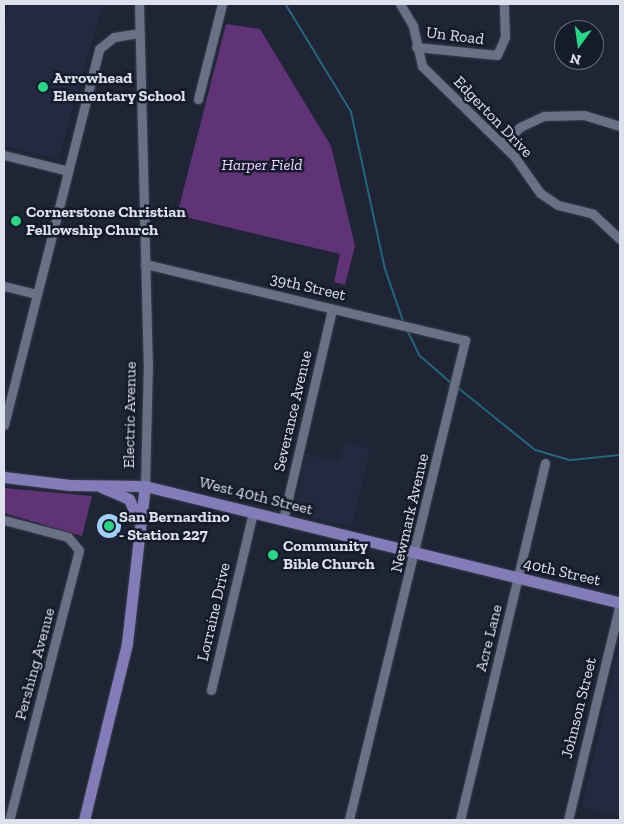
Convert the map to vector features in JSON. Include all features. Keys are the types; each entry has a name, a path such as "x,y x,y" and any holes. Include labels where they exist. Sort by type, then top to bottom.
{"main road":[{"name":"West 40th Street","path":"4,477 94,485 145,486 497,573"},
{"path":"94,485 129,499 141,529"},
{"name":"Electric Avenue","path":"84,820 127,643 145,486"},
{"name":"40th Street","path":"497,573 620,603"}],"street":[{"name":"Electric Avenue","path":"139,4 145,264 145,486"},
{"path":"198,99 222,4"},
{"name":"Edgerton Drive","path":"400,4 413,26 416,47 422,66 502,144 545,198 593,214 620,239"},
{"name":"Un Road","path":"416,47 497,55 505,37 504,4"},
{"path":"4,426 99,49 114,37 139,33"},
{"path":"502,144 520,127 544,116 584,115 620,126"},
{"path":"4,155 68,171"},
{"name":"39th Street","path":"145,264 465,340"},
{"path":"4,286 36,294"},
{"name":"Severance Avenue","path":"283,520 332,309"},
{"name":"Newmark Avenue","path":"350,820 380,693 417,553 465,340"},
{"name":"Acre Lane","path":"460,820 519,579 545,463"},
{"name":"Lorraine Drive","path":"211,690 253,512"},
{"name":"Pershing Avenue","path":"4,520 68,537 78,544 79,556 8,813"},
{"name":"Johnson Street","path":"568,820 620,603"}],"shaded area":[{"name":"Arrowhead Elementary School","path":"9,4 103,4 58,160 4,146 4,26"},
{"path":"345,443 370,449 352,527 294,513 306,454 340,462"},
{"path":"620,641 620,816 582,807"}],"green space":[{"name":"Harper Field","path":"226,24 260,29 331,146 355,246 345,285 334,282 340,254 177,215"},
{"path":"4,488 92,496 82,536 4,513"}],"building":[{"name":"San Bernardino - Station 227","path":"109,514 117,518 121,526 117,534 109,538 101,534 97,526 101,518"}],"waterway":[{"path":"286,5 351,112 385,269 403,321"},
{"path":"407,330 419,355 451,383"},
{"path":"457,387 535,450 571,460 620,455"}],"place":[{"name":"Arrowhead Elementary School","path":"43,87"},
{"name":"Cornerstone Christian Fellowship Church","path":"16,221"},
{"name":"San Bernardino - Station 227","path":"109,526"},
{"name":"Community Bible Church","path":"273,555"}]}
